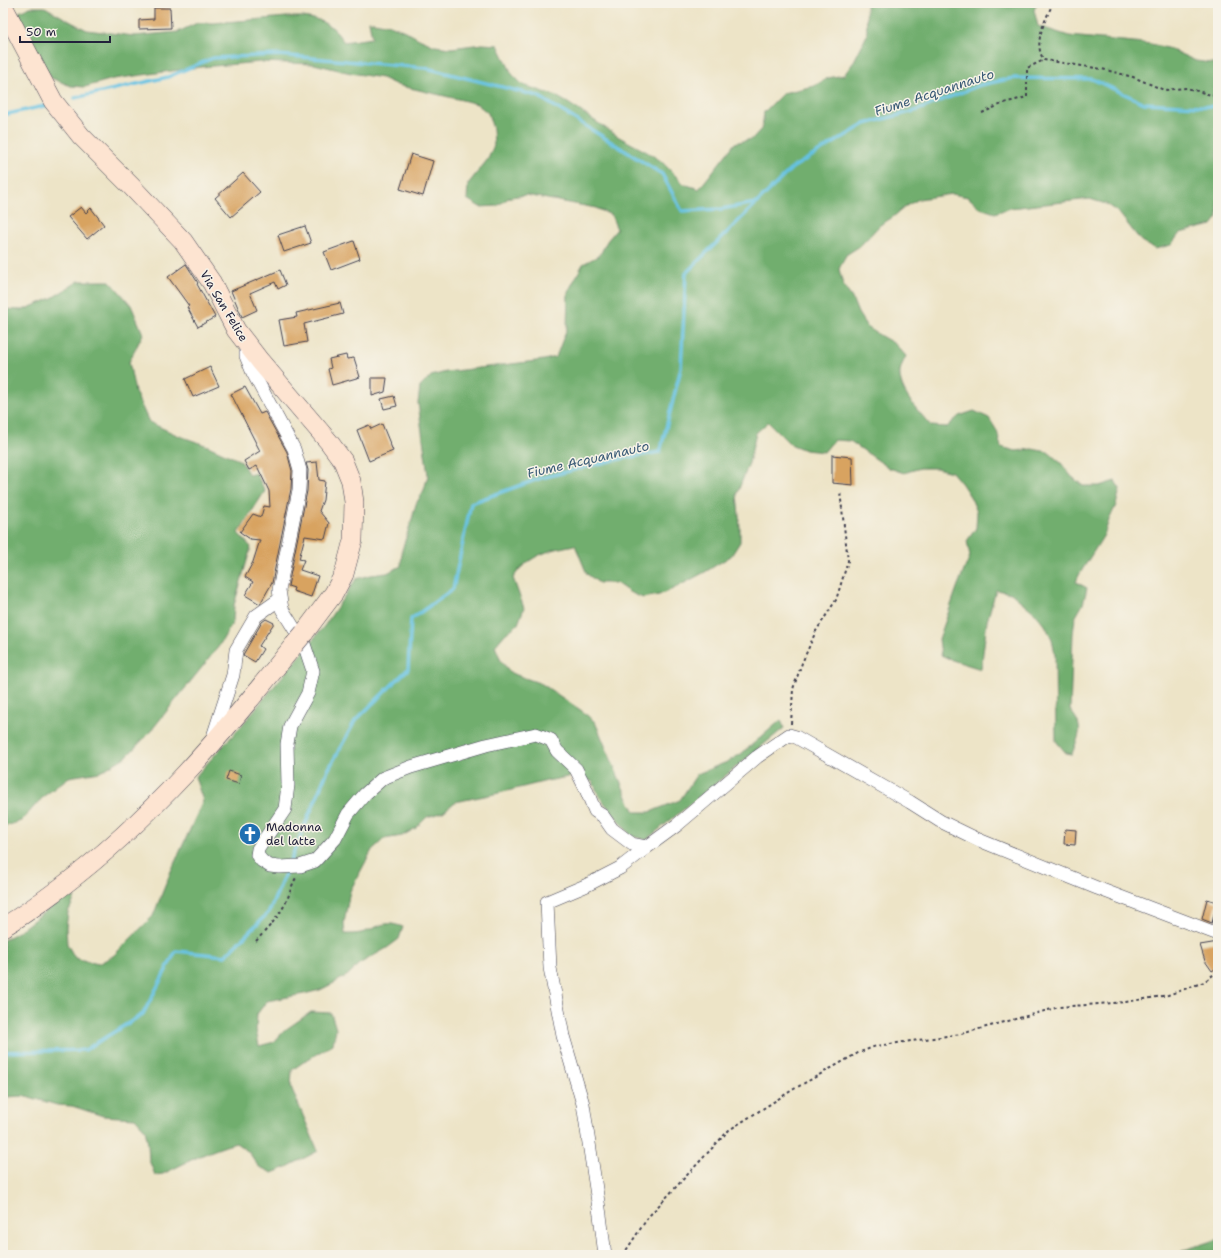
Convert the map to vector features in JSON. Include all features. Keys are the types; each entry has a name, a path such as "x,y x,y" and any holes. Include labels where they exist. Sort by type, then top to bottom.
{"street":[{"name":"Via San Felice","path":"3,6 53,101 81,136 132,187 183,242 212,284 236,330 343,461 351,480 354,502 353,540 344,574 334,593 258,690 192,766 138,823 83,871 18,919 3,927"},
{"path":"246,342 246,356 253,373 294,449 300,470 299,490 279,590 282,609 299,638 313,671 308,693 290,726 287,744 288,785 285,809 258,849 257,855 262,861 270,866 279,867 300,866 315,861 335,839 348,814 383,778 411,767 486,745 536,734 551,740 557,751 576,769 595,811 603,816 612,829 632,844 647,848"},
{"path":"211,744 232,675 236,650 256,616 280,599"},
{"path":"604,1255 602,1229 583,1104 563,1036 550,968 547,902 585,886 620,868 677,825 757,757 789,735 796,737 910,802 940,821 978,840 1097,888 1218,934"}],"path":[{"path":"1044,60 1040,54 1040,39 1043,24 1053,3"},
{"path":"982,114 1004,103 1027,97 1027,68 1044,60 1102,69 1133,77 1164,90 1187,88 1218,97"},
{"path":"789,735 793,689 802,663 816,631 836,600 848,561 840,491"},
{"path":"256,941 274,920 286,901 292,883 299,873 300,866"},
{"path":"623,1255 649,1216 729,1130 794,1089 858,1053 876,1046 961,1034 1059,1007 1126,1002 1168,995 1204,982 1218,971"}],"green space":[{"path":"866,3 1037,3 1034,10 1038,26 1069,36 1151,44 1167,48 1196,61 1218,64 1218,217 1212,225 1180,233 1171,245 1155,249 1141,241 1119,213 1106,204 1090,199 1010,208 995,213 980,208 968,197 952,194 919,199 906,206 893,217 880,225 860,246 846,255 839,269 843,285 852,298 858,313 867,327 895,344 906,356 900,371 902,386 915,408 931,426 947,427 959,416 974,411 989,418 997,431 1001,447 1016,451 1032,449 1048,452 1083,486 1099,486 1115,481 1120,489 1116,505 1104,535 1076,582 1087,588 1083,604 1075,618 1073,634 1070,710 1078,722 1079,731 1072,754 1066,753 1056,741 1055,655 1052,639 1045,625 1035,613 1011,593 996,590 987,621 981,669 941,655 939,639 970,556 967,541 976,528 977,512 971,498 952,472 936,468 920,468 904,473 889,468 850,441 834,440 824,452 805,450 790,444 768,422 756,433 749,463 737,494 740,542 731,556 673,589 659,595 643,598 629,592 616,583 599,583 587,574 575,545 541,554 529,561 513,578 524,608 518,624 505,634 495,646 501,661 511,673 542,684 582,711 595,722 627,797 635,812 650,812 680,800 697,774 727,762 741,754 781,720 784,728 646,840 631,836 599,796 593,782 578,775 455,802 443,812 427,817 416,828 402,836 384,839 372,850 350,891 344,923 345,934 361,933 381,925 390,924 403,927 399,939 387,948 359,964 348,975 334,983 320,990 267,1001 257,1014 256,1030 259,1046 274,1042 285,1030 311,1012 331,1013 336,1029 333,1044 292,1070 291,1087 318,1151 272,1173 258,1166 249,1152 236,1143 208,1153 163,1174 155,1175 149,1160 145,1129 135,1118 103,1116 72,1106 57,1105 26,1096 3,1097 3,940 15,934 67,895 75,898 68,912 66,928 67,944 75,958 98,964 113,956 153,916 171,871 203,801 195,777 242,725 325,625 356,579 387,573 401,566 402,550 416,504 424,490 428,475 418,403 420,387 431,376 446,372 544,360 556,357 567,328 568,292 583,264 600,255 607,241 617,229 611,215 596,208 526,195 510,197 497,206 480,207 467,199 468,184 488,159 494,145 493,129 488,113 477,104 397,85 382,78 351,73 314,64 261,62 201,67 113,79 85,87 71,86 51,78 26,36 19,12 30,7 45,7 87,30 134,36 178,32 197,23 303,17 319,20 333,28 344,42 372,38 369,21 390,25 435,46 451,48 482,44 498,45 512,74 523,85 554,95 568,103 619,137 661,161 684,184 699,189 735,143 752,139 762,128 764,112 783,93 814,86 828,78 844,75 853,63 867,35"},
{"path":"79,281 110,281 131,305 143,334 129,362 135,392 149,422 241,461 249,475 256,473 265,491 238,533 251,547 234,605 233,622 219,646 150,732 127,756 100,772 69,777 44,796 21,821 3,827 3,309 23,310 52,298"},
{"path":"1218,1239 1218,1255 1179,1255 1184,1250"}],"building":[{"path":"154,8 170,8 171,28 139,29 139,20 154,19"},
{"path":"411,154 433,161 423,196 400,189"},
{"path":"243,173 260,192 231,217 215,198"},
{"path":"81,207 86,213 91,208 104,225 87,239 68,217"},
{"path":"305,226 311,243 284,252 278,235"},
{"path":"354,241 360,259 331,270 324,252"},
{"path":"186,264 198,283 197,284 215,317 198,327 187,307 189,306 168,277"},
{"path":"280,270 286,285 278,289 275,282 250,293 257,310 242,317 231,291"},
{"path":"340,303 343,314 304,324 307,342 284,346 279,320 297,317 296,313"},
{"path":"346,355 347,359 354,358 360,377 332,385 328,369 331,368 329,359"},
{"path":"210,367 219,386 193,397 185,379"},
{"path":"372,378 387,378 385,392 372,396"},
{"path":"245,387 260,414 265,412 287,452 292,471 291,489 272,583 260,604 245,595 253,582 245,577 253,562 260,540 250,539 240,532 253,514 261,517 264,506 270,507 269,491 257,466 249,470 244,461 260,451 231,394"},
{"path":"394,396 397,406 384,409 381,399"},
{"path":"382,424 393,451 369,461 357,430 369,425 371,429"},
{"path":"832,455 852,457 853,485 832,483"},
{"path":"317,462 319,480 325,481 323,500 319,511 329,523 325,539 305,536 299,559 304,560 300,570 318,576 311,597 293,591 294,588 288,586 307,491 308,470 306,463"},
{"path":"266,619 274,623 259,646 263,649 255,662 243,655 262,622"},
{"path":"229,771 241,775 239,784 226,780"},
{"name":"Madonna del latte","path":"248,824 259,833 252,843 240,833"},
{"path":"1065,829 1076,830 1075,845 1064,844"},
{"path":"1207,899 1217,902 1212,923 1202,919"},
{"path":"1218,942 1218,967 1212,971 1205,961 1200,945"}],"waterway":[{"path":"75,98 168,77 213,58 278,55 426,68 538,96 662,174 682,211 721,209 756,203"},
{"name":"Fiume Acquannauto","path":"290,861 327,772 355,721 408,669 411,619 453,589 471,503 541,478 614,460 660,452 681,368 686,273 792,168 865,124 918,110 980,85 1014,78 1092,79 1144,103 1218,107"},
{"path":"3,115 49,105"},
{"name":"Fiume Acquannauto","path":"3,1052 85,1050 143,1014 176,951 225,956 269,912 285,874"}],"place":[{"name":"Madonna del latte","path":"250,834"}]}
